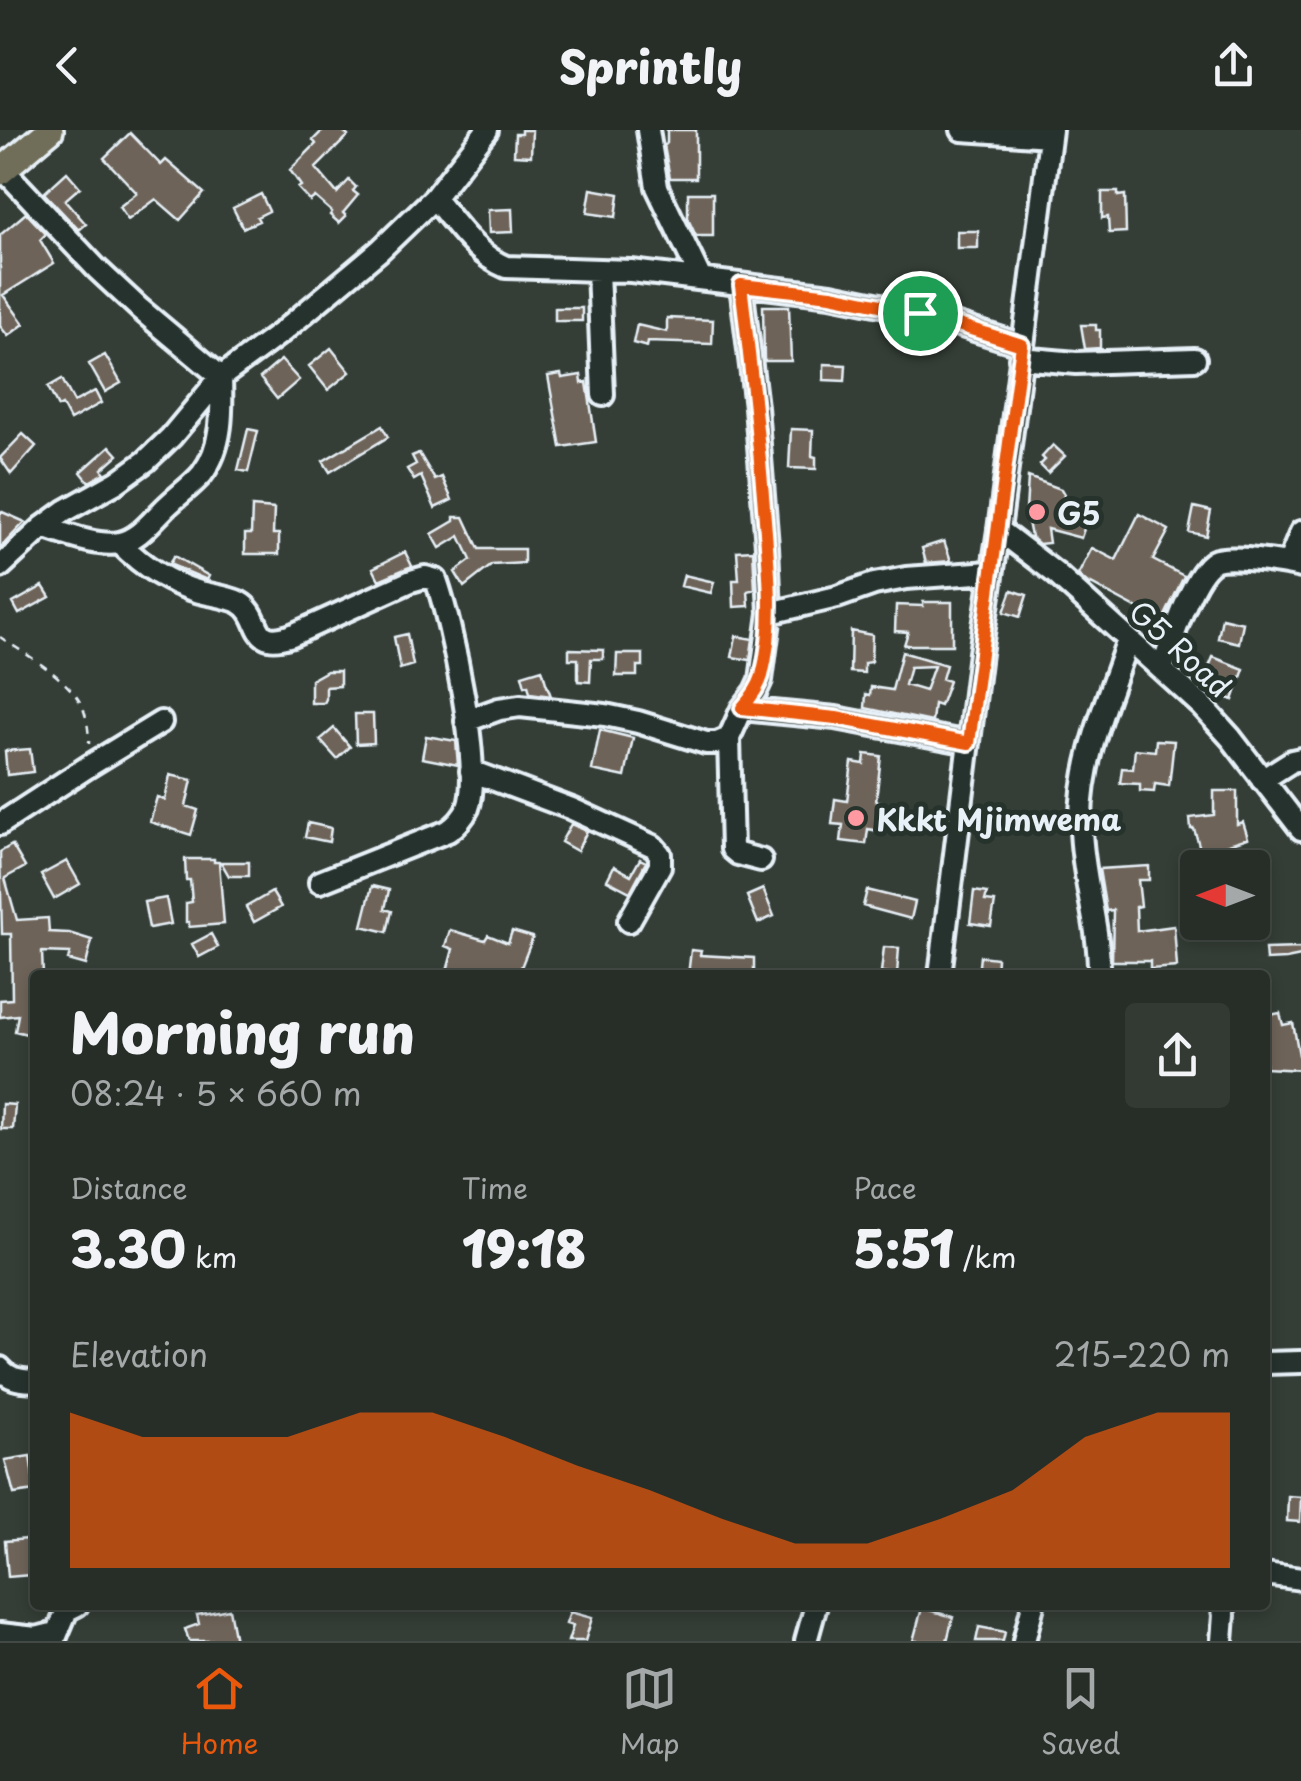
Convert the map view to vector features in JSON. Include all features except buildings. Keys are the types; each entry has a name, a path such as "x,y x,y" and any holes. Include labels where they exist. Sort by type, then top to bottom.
{"main road":[{"path":"2,170 36,135"}],"street":[{"path":"0,567 44,527 146,461 221,377 380,250 434,198 487,130"},
{"path":"648,130 657,187 701,279"},
{"path":"941,970 1051,133 962,130"},
{"path":"2,170 97,269 221,377 221,422 212,458 200,476 140,534 120,543 88,541 44,527"},
{"path":"434,198 492,261 506,266 701,279 831,295 920,313 1021,352 1076,363 1195,359"},
{"path":"598,270 603,395"},
{"path":"741,285 758,427 770,613 761,680 742,708 729,738 732,849 761,860"},
{"name":"G5 Road","path":"999,530 1055,573 1232,738 1301,829"},
{"path":"1162,669 1186,603 1200,575 1214,561 1230,557 1295,565 1301,532"},
{"path":"120,543 154,573 186,588 238,602 269,639 277,640 411,581 431,577 436,580 451,634 466,721 472,786 468,807 460,823 448,831 320,882"},
{"path":"770,613 906,578 991,572"},
{"path":"1099,970 1098,938 1084,866 1082,812 1092,751 1128,640"},
{"path":"466,721 499,708 520,706 622,718 706,743 729,738"},
{"path":"742,708 836,718 969,743"},
{"path":"0,824 162,722"},
{"path":"1262,780 1292,761 1301,760"},
{"path":"471,770 572,808 653,846 660,854 660,866 629,922"},
{"path":"1270,1362 1301,1362"},
{"path":"0,1368 6,1376 30,1381"},
{"path":"1270,1575 1301,1578"},
{"path":"0,1634 55,1637 68,1610"},
{"path":"806,1641 815,1610"},
{"path":"1024,1641 1032,1610"},
{"path":"1222,1641 1223,1610"}],"path":[{"path":"0,637 62,682 82,705 89,735 88,766"}],"place":[{"name":"G5","path":"1037,512"},
{"name":"Kkkt Mjimwema","path":"856,818"}],"route":[{"path":"741,285 831,295 920,313 1022,345 969,743 836,718 742,708 761,680 770,613 756,407 741,285"}]}
